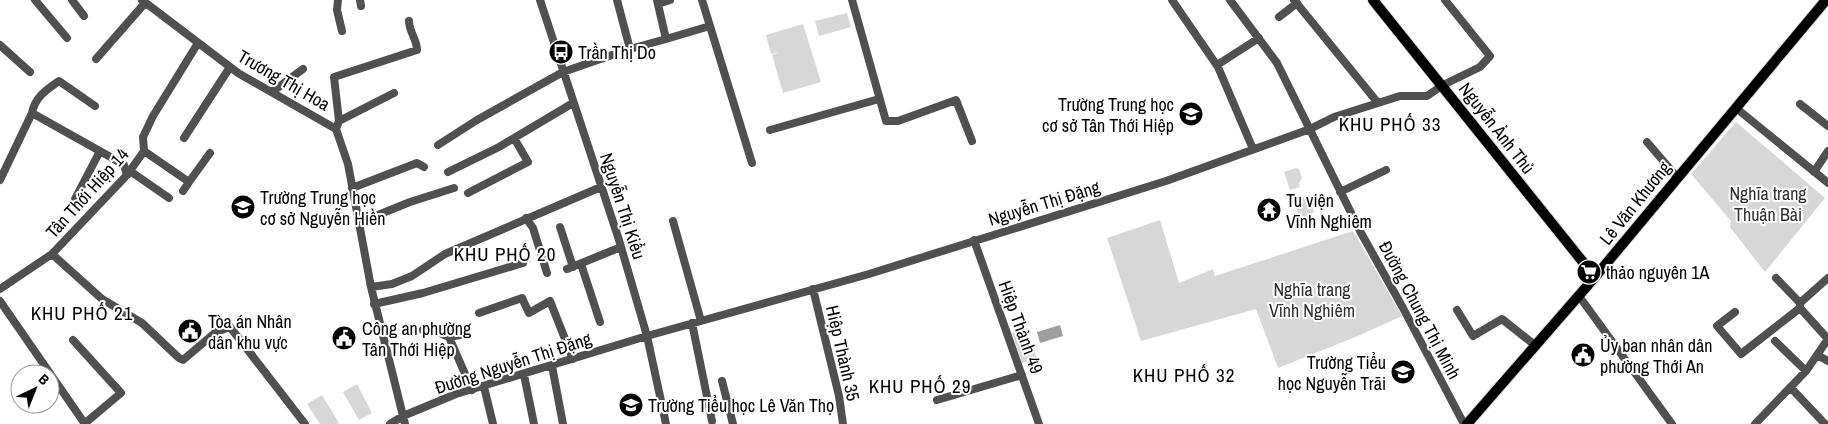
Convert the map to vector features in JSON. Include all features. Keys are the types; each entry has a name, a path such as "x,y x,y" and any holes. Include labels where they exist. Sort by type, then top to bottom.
{"main road":[{"name":"Nguyễn Ảnh Thủ","path":"1373,0 1595,277"},
{"name":"Lê Văn Khương","path":"1465,424 1579,296 1826,0"}],"street":[{"path":"35,0 67,38"},
{"path":"72,0 84,16"},
{"path":"338,0 337,10 342,32"},
{"name":"Nguyễn Thị Kiểu","path":"540,0 621,247 647,336 666,424"},
{"path":"617,0 630,49 710,26"},
{"path":"666,39 658,2 670,0"},
{"path":"702,0 752,163"},
{"path":"852,0 886,121 898,121 956,100 972,141"},
{"path":"1172,0 1217,65 1253,149"},
{"name":"Đường Chung Thị Minh","path":"1230,0 1277,63 1340,192 1465,424"},
{"name":"Nguyễn Thị Đặng","path":"647,336 813,288 869,274 1166,181 1310,129 1334,117 1400,96 1427,96 1443,85 1480,67 1490,56 1445,0"},
{"path":"96,59 144,1"},
{"name":"Trương Thị Hoa","path":"144,1 230,67 272,92 338,125 348,164 374,304 404,420"},
{"path":"1279,16 1296,2 1378,103"},
{"path":"394,93 338,125 334,77 417,50 417,43 409,28 410,21"},
{"path":"1217,65 1259,38"},
{"name":"Tân Thới Hiệp 14","path":"0,288 52,254 129,173 144,150 143,137 153,116 198,43"},
{"path":"0,45 30,72"},
{"path":"438,145 477,120 563,72 612,55"},
{"path":"184,138 230,67"},
{"path":"272,92 303,68"},
{"path":"0,180 32,113 34,102 59,81 96,106"},
{"path":"770,130 879,99"},
{"path":"448,172 514,138 574,103"},
{"path":"1800,104 1828,126"},
{"path":"1736,108 1828,184"},
{"path":"32,113 100,151 124,166 129,173 169,198"},
{"path":"468,193 528,162 514,138"},
{"path":"1647,142 1677,177"},
{"path":"144,150 189,182"},
{"path":"75,199 100,151"},
{"path":"1814,172 1828,151"},
{"path":"183,192 210,153"},
{"path":"352,188 417,162 424,167"},
{"path":"1340,192 1386,170"},
{"path":"371,288 392,284 412,276 445,254 601,187"},
{"path":"358,223 410,202 454,188"},
{"path":"526,218 533,228 547,273"},
{"path":"673,221 701,321"},
{"path":"560,227 570,268 621,247"},
{"name":"Hiệp Thành 49","path":"974,240 1039,424"},
{"path":"52,254 102,299 142,323 183,360 216,332 230,327 306,424"},
{"path":"374,304 423,293 523,263"},
{"path":"581,264 600,322"},
{"path":"1755,424 1806,371 1828,339 1776,278"},
{"path":"1735,312 1717,326 1741,354 1800,305 1828,278"},
{"name":"Hiệp Thành 35","path":"813,288 839,396 843,424"},
{"path":"1579,296 1672,424"},
{"path":"479,313 522,298 530,313 550,301 572,359"},
{"path":"0,301 85,424 121,393 72,340"},
{"path":"1457,310 1473,336 1502,319 1536,346"},
{"path":"692,324 712,421"},
{"path":"423,330 440,328 442,334 449,337 460,335"},
{"name":"Đường Nguyễn Thị Đặng","path":"390,424 404,420 456,394 524,375 647,336"},
{"path":"449,337 472,390"},
{"path":"1775,341 1806,371"},
{"path":"1817,355 1828,361"},
{"path":"552,366 563,424"},
{"path":"524,375 534,424"},
{"path":"937,400 1022,375"},
{"path":"722,380 733,424"},
{"path":"484,387 493,424"},
{"path":"1791,388 1825,424"}],"green space":[{"path":"847,13 851,27 819,36 815,21"},
{"path":"803,24 821,82 783,93 772,55 779,52 771,54 766,35"},
{"name":"Nghĩa trang Thuận Bài","path":"1736,122 1825,198 1765,272 1730,227 1731,221 1691,174"},
{"path":"1296,168 1299,169 1302,178 1299,183 1300,187 1290,190 1284,172"},
{"path":"1303,197 1311,203 1314,212 1300,219 1294,200"},
{"name":"Nghĩa trang Vĩnh Nghiêm","path":"1160,220 1179,283 1213,269 1215,276 1353,231 1402,316 1278,368 1256,309 1141,341 1107,238"},
{"path":"1027,328 1037,358 1022,363 1012,333"},
{"path":"357,384 372,413 359,420 343,392"},
{"path":"322,395 338,424 320,424 307,404"}],"shaded area":[{"path":"1060,325 1063,336 1040,343 1037,332"}],"place":[{"name":"Trần Thị Do","path":"561,52"},
{"name":"Trường Trung học cơ sở Tân Thới Hiệp","path":"1191,114"},
{"name":"Trường Trung học cơ sở Nguyễn Hiền","path":"243,207"},
{"name":"Tu viện Vĩnh Nghiêm","path":"1269,210"},
{"name":"thảo nguyên 1A","path":"1589,272"},
{"name":"Tòa án Nhân dân khu vực","path":"190,331"},
{"name":"Công an phường Tân Thới Hiệp","path":"344,338"},
{"name":"Ủy ban nhân dân phường Thới An","path":"1583,355"},
{"name":"Trường Tiểu học Nguyễn Trãi","path":"1403,372"},
{"name":"Trường Tiểu học Lê Văn Thọ","path":"631,405"}],"district":[{"name":"KHU PHỐ 33","path":"1390,124"},
{"name":"KHU PHỐ 20","path":"505,254"},
{"name":"KHU PHỐ 21","path":"82,313"},
{"name":"KHU PHỐ 32","path":"1184,375"},
{"name":"KHU PHỐ 29","path":"920,386"}]}
